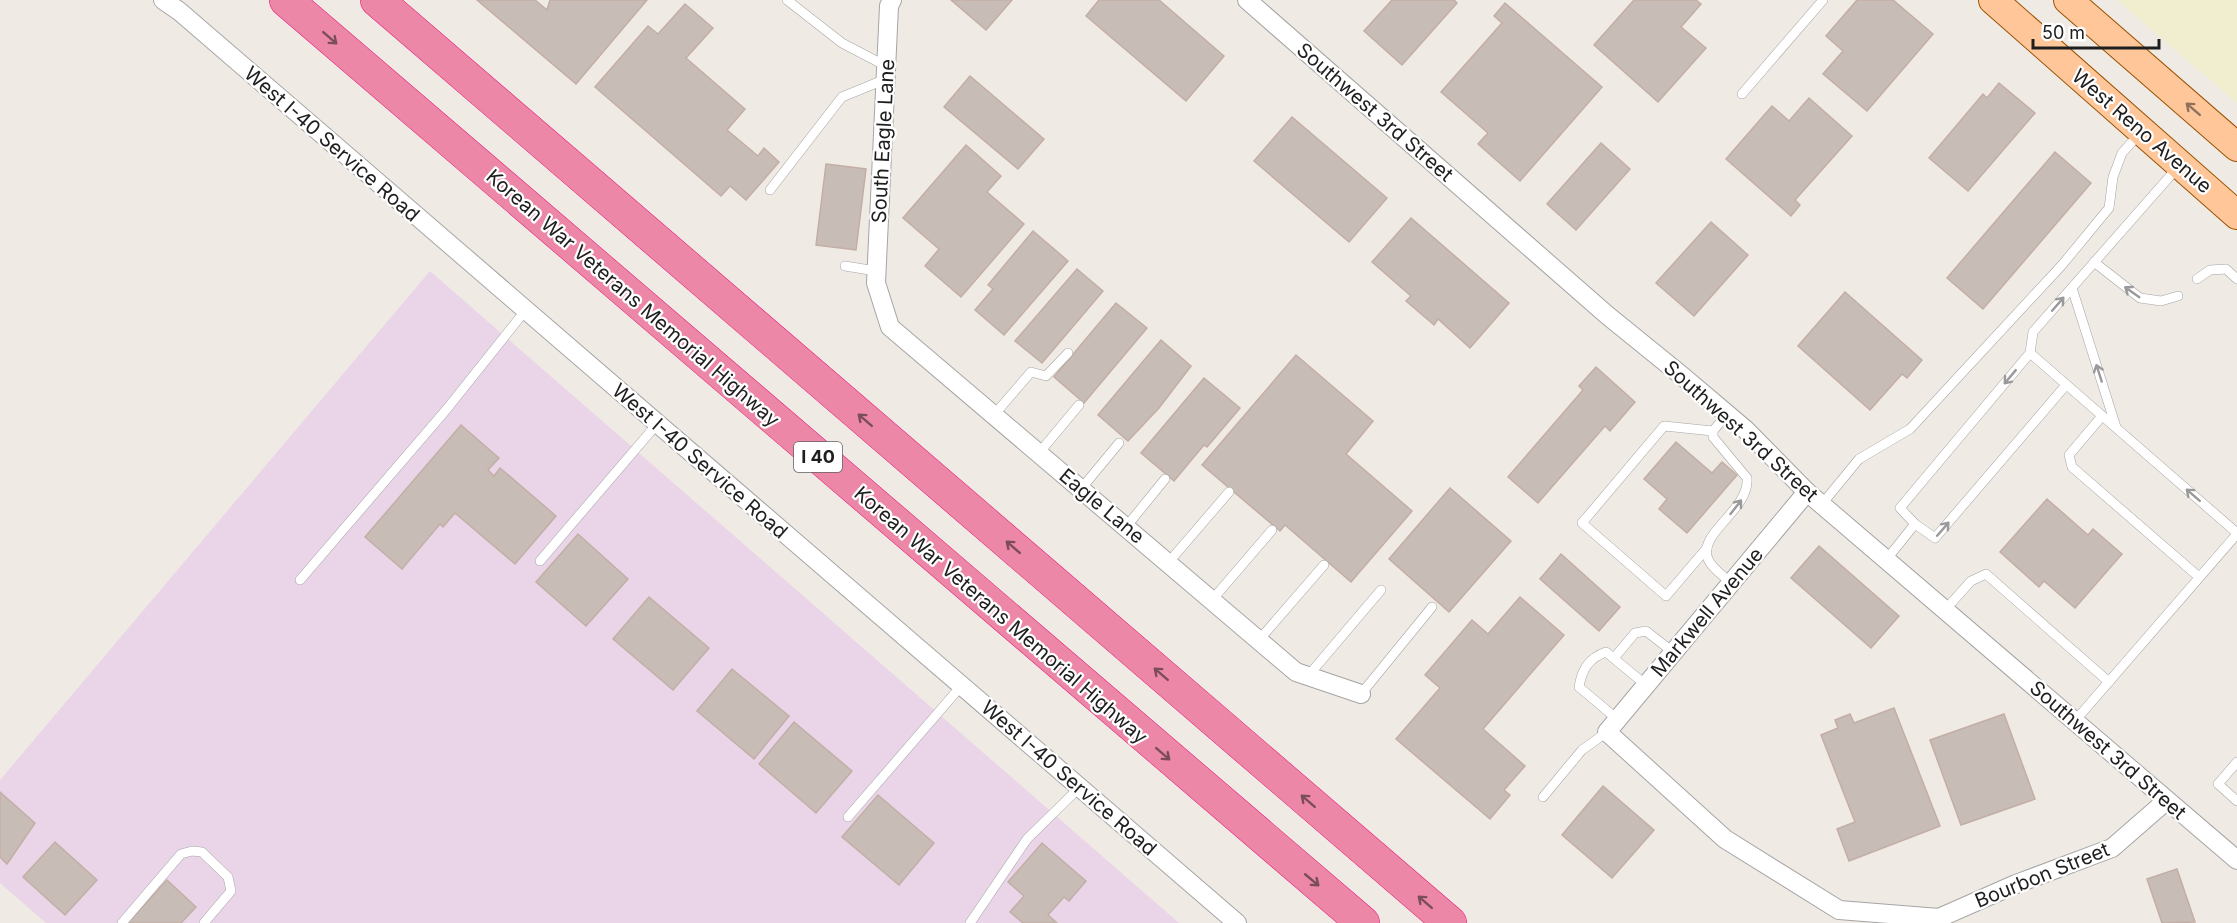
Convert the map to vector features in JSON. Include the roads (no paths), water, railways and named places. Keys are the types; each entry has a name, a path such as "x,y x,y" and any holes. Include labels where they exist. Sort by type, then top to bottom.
{"highway":[{"name":"Korean War Veterans Memorial Highway","path":"286,0 1357,919"},
{"path":"377,0 1450,923"}],"main road":[{"name":"West Reno Avenue","path":"1993,0 2237,215"},
{"path":"2068,0 2237,147"}],"street":[{"name":"West I-40 Service Road","path":"163,0 179,11 1237,923"},
{"name":"South Eagle Lane","path":"876,277 889,6 892,0"},
{"name":"Southwest 3rd Street","path":"1247,0 1607,315 1727,414 1807,492 2237,860"},
{"name":"Eagle Lane","path":"876,277 890,327 1296,672 1360,694"},
{"name":"Markwell Avenue","path":"1612,725 1807,492"},
{"name":"Bourbon Street","path":"1612,725 1725,839 1839,910 1939,918 2016,884 2112,848 2166,801"}],"lane":[{"path":"770,190 842,97 886,73 842,43 787,0"},
{"path":"1742,94 1823,0"},
{"path":"1822,504 1859,459 1910,429 2062,265 2109,208 2113,177 2122,153 2142,131"},
{"path":"2066,385 1935,538 1900,508 2030,353 2033,332 2180,164"},
{"path":"2094,262 2140,298 2161,301 2178,297"},
{"path":"845,266 876,277"},
{"path":"2197,279 2210,270 2226,269 2237,279"},
{"path":"2072,288 2117,429"},
{"path":"300,580 446,410 525,311"},
{"path":"994,415 1031,372 1046,376 1068,353"},
{"path":"2030,353 2237,533 2074,722"},
{"path":"1039,453 1078,405"},
{"path":"1727,414 1713,431 1713,437 1721,450 1747,478 1745,492 1734,511 1708,540 1707,558 1712,566 1731,583"},
{"path":"2102,416 2069,455 2072,467 2199,577"},
{"path":"540,561 657,424"},
{"path":"1707,548 1666,596 1582,523 1664,426 1713,431"},
{"path":"1081,489 1119,443"},
{"path":"1126,527 1165,479"},
{"path":"1168,563 1229,492"},
{"path":"1886,560 1916,524"},
{"path":"1212,600 1272,530"},
{"path":"1259,640 1324,565"},
{"path":"1945,610 1971,581 1986,574 2109,682"},
{"path":"1308,676 1381,590"},
{"path":"1360,694 1432,607"},
{"path":"1614,658 1635,633 1646,631 1673,652"},
{"path":"1543,797 1582,750 1612,725 1579,687 1582,672 1594,656 1606,652 1646,685"},
{"path":"848,817 962,685"},
{"path":"2237,762 2218,784 2237,801"},
{"path":"970,923 1027,839 1080,787"},
{"path":"122,923 181,854 192,851 202,852 228,877 231,891 204,923"}]}
